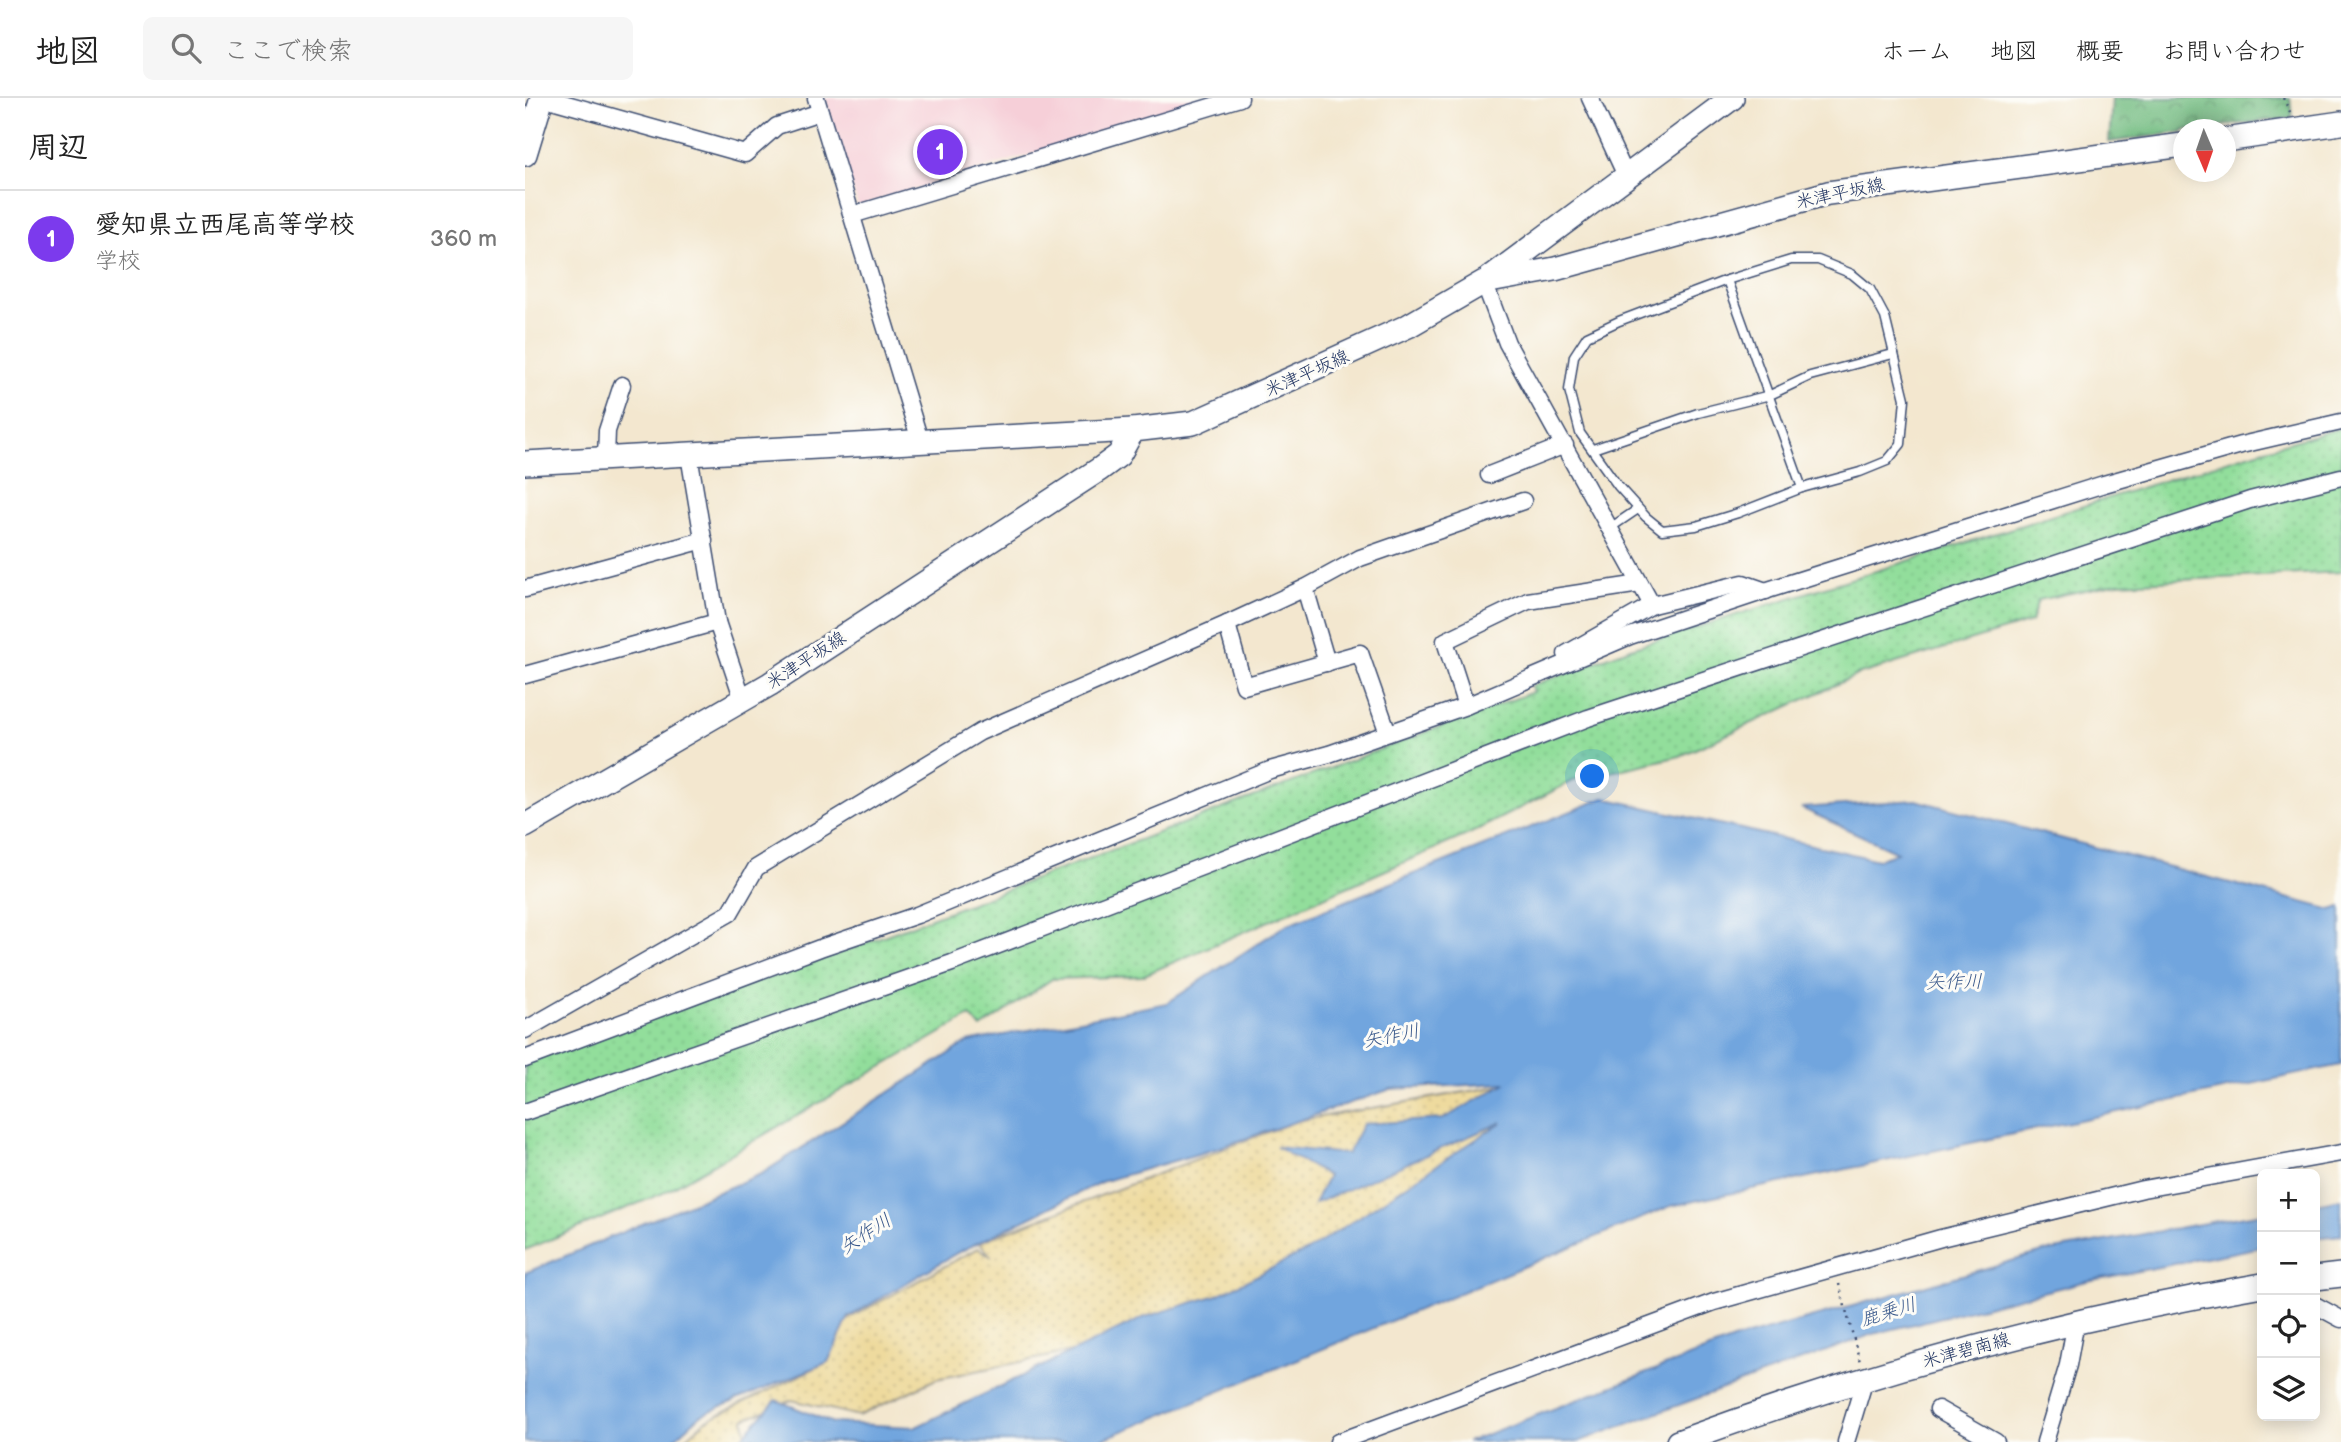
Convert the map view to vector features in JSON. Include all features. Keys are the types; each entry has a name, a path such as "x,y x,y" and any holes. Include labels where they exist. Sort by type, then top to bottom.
{"main road":[{"path":"525,154 543,98"},
{"path":"1484,282 1732,98"},
{"path":"2236,138 2341,123"},
{"name":"米津平坂線","path":"525,826 743,700 1100,469 1119,455 1133,430 1193,423 1408,326 1484,282 1555,269 1828,193 2173,146"},
{"path":"525,463 921,444 1133,430"},
{"path":"2320,1277 2341,1275"},
{"name":"米津碧南線","path":"1678,1442 1863,1371 1954,1352 2076,1321 2257,1287"}],"street":[{"path":"543,98 745,154 777,126 818,105 921,444"},
{"path":"852,215 1240,98"},
{"path":"1590,98 1627,178"},
{"path":"1484,282 1507,343 1651,605"},
{"path":"606,458 607,432 622,385"},
{"path":"1524,501 1360,558 1305,588 1227,624 980,732 756,868 730,913 525,1032 531,1057 820,948 917,915 1270,770 1466,706 1551,667 1630,636 2104,484 2241,445 2341,422"},
{"path":"1489,475 1565,445"},
{"path":"689,455 717,621 743,700"},
{"path":"525,1112 952,963 1588,718 2250,500 2341,477"},
{"path":"525,589 704,540"},
{"path":"1551,667 1571,649 1651,605 1743,583 1766,591"},
{"path":"1466,706 1445,641 1528,601 1640,584"},
{"path":"1305,588 1327,663"},
{"path":"525,675 717,621"},
{"path":"1227,624 1244,686 1360,653 1388,733"},
{"path":"1338,1442 1714,1301 2143,1189 2341,1153"},
{"path":"2320,1308 2341,1319"},
{"path":"2045,1442 2068,1365 2076,1321"},
{"path":"1846,1442 1863,1371"},
{"path":"1938,1409 1997,1442"}],"lane":[{"path":"1791,260 1818,260 1852,274 1870,289 1885,317 1905,399 1901,444 1887,461 1696,526 1662,530 1638,509 1618,486 1580,433 1569,390 1574,356 1587,336 1727,280 1791,260"},
{"path":"1727,280 1802,488"},
{"path":"1593,449 1698,413 1770,395 1810,376 1893,354"},
{"path":"1610,528 1638,509"}],"path":[{"path":"1834,1268 1863,1371"}],"shaded area":[{"path":"825,98 1219,98 858,206"}],"green space":[{"path":"2112,98 2290,98 2292,118 2236,124 2236,119 2173,119 2173,133 2109,142"},
{"path":"2341,428 2341,572 2118,583 2038,600 2031,622 1857,675 1680,756 1589,777 1586,774 1469,834 1142,976 1052,979 981,1028 970,1016 663,1193 525,1250 525,1061 825,958 1533,692 1531,686 1631,648 2258,451"}],"sand":[{"path":"1588,1071 1402,1231 1075,1351 936,1379 859,1416 792,1400 744,1419 746,1436 771,1442 682,1442 705,1421 828,1362 848,1319 978,1248 992,1257 979,1242 1297,1121"}],"water":[{"name":"矢作川","path":"1604,798 1878,860 1897,852 1801,808 1916,800 2332,910 2341,907 2341,1065 1671,1206 1096,1442 783,1442 743,1436 776,1400 833,1423 916,1427 1145,1317 1217,1295 1309,1250 1502,1122 1314,1204 1328,1176 1276,1147 1347,1154 1363,1124 1443,1119 1506,1083 1391,1089 1215,1149 1101,1182 957,1253 849,1317 828,1362 701,1415 671,1442 525,1442 525,1273 761,1174 968,1042 1167,1003 1286,925"},
{"path":"2341,1199 2341,1235 2320,1237 2320,1203"},
{"name":"鹿乗川","path":"2257,1214 2257,1248 2087,1281 1873,1334 1578,1442 1467,1442 1733,1340 2043,1252"}],"place":[{"name":"愛知県立西尾高等学校","path":"940,152"}]}
